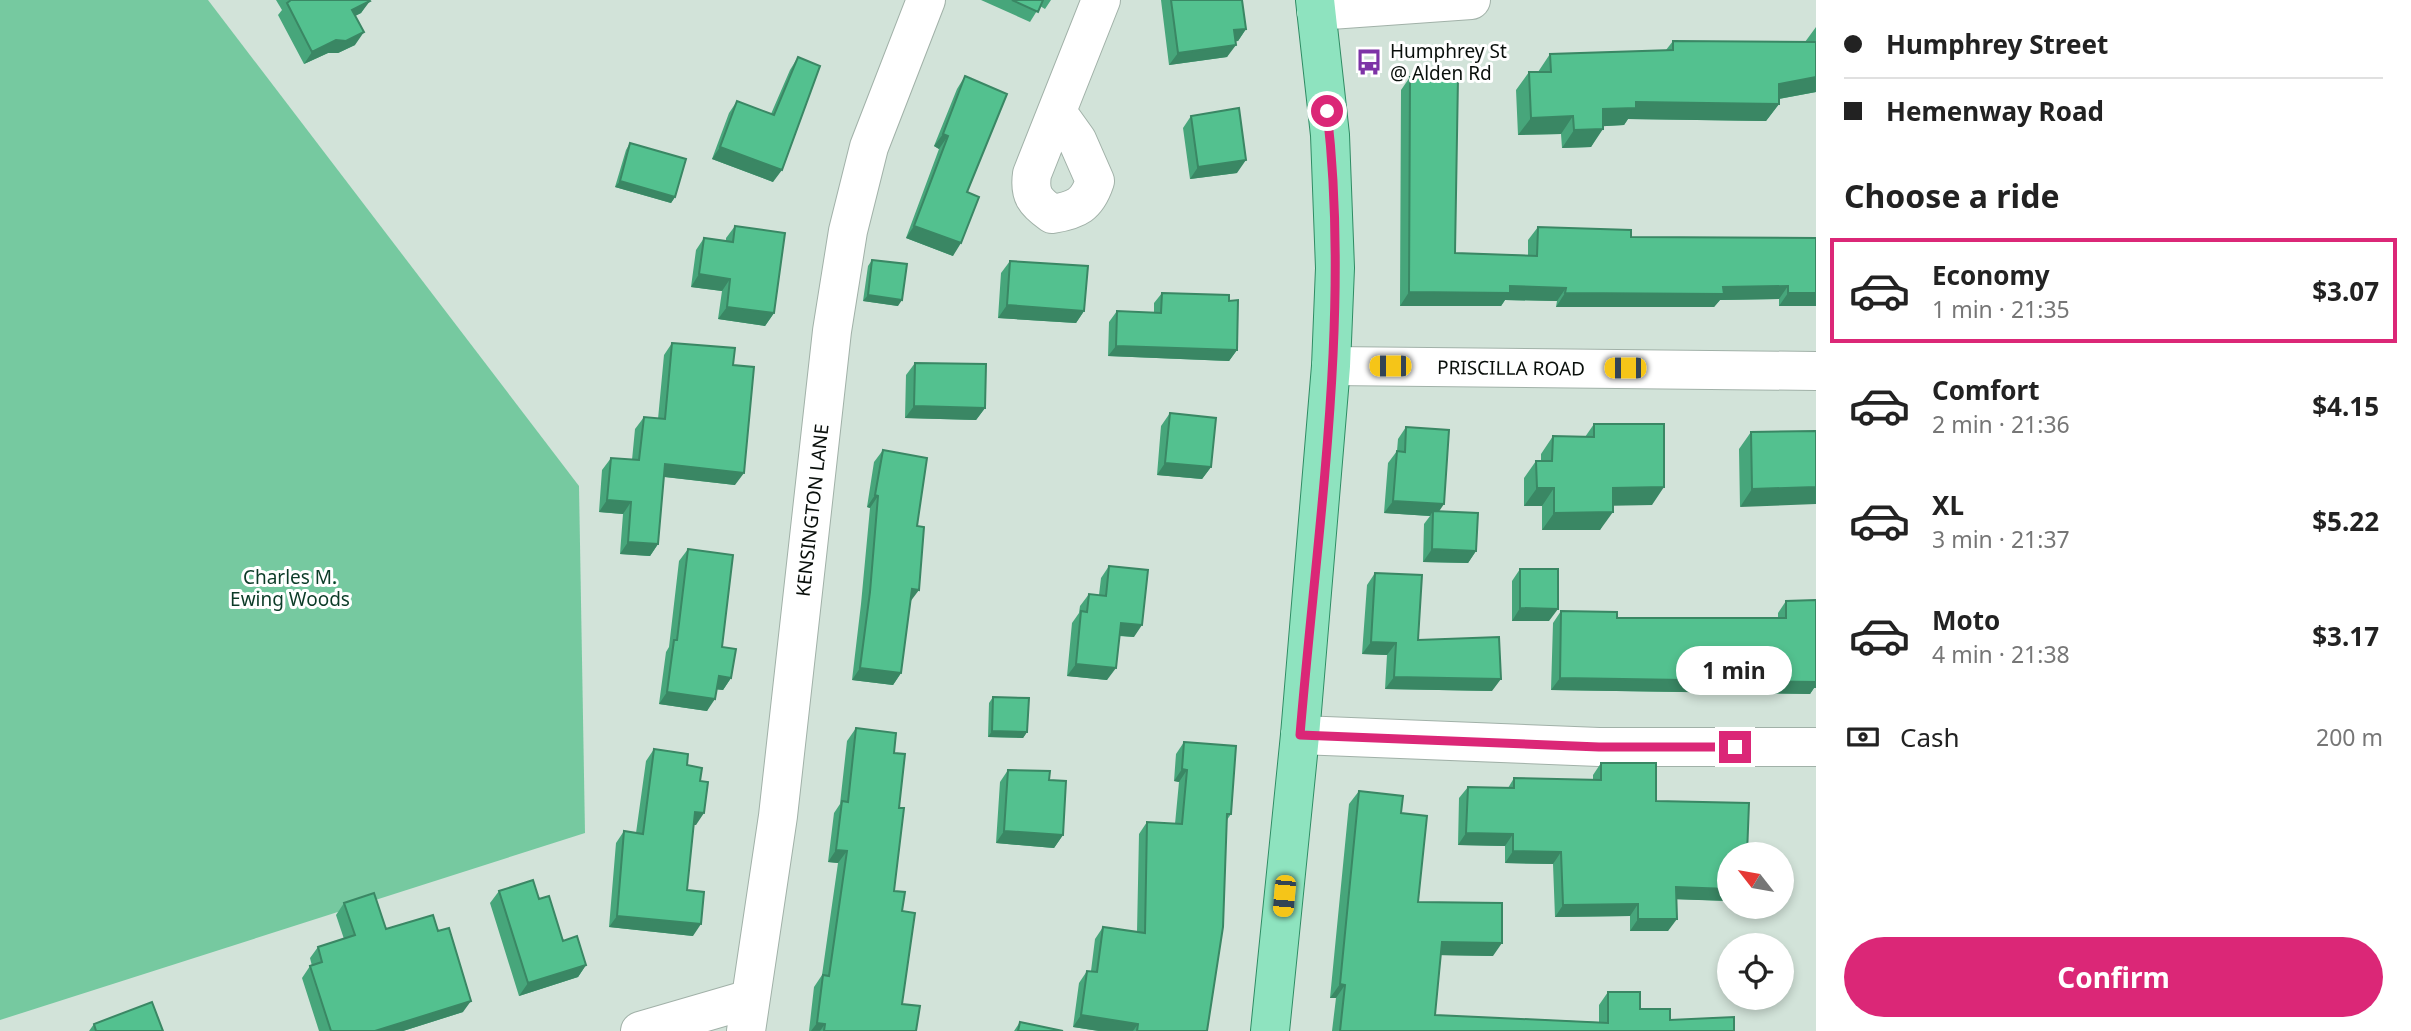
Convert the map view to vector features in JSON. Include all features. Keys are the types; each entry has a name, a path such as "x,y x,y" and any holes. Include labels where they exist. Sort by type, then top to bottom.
{"main road":[{"path":"1270,1031 1300,735 1331,366 1335,268 1330,135 1315,6"}],"street":[{"name":"KENSINGTON LANE","path":"748,1015 778,816 832,331 848,231 869,147 926,0"},
{"path":"1057,112 1101,0"},
{"path":"1315,6 1471,0"},
{"name":"PRISCILLA ROAD","path":"1331,366 1816,371"},
{"path":"1300,735 1599,747 1816,747"},
{"path":"640,1031 748,1015"}],"green space":[{"name":"Charles M. Ewing Woods","path":"0,0 208,0 579,486 585,833 0,1020"}],"building":[{"path":"291,0 369,0 352,10 364,32 346,41 336,40 312,52 287,3"},
{"path":"1012,0 1043,0 1038,12"},
{"path":"1171,0 1242,0 1246,29 1234,30 1236,45 1178,53"},
{"path":"1673,41 1816,42 1816,77 1779,84 1779,104 1636,102 1636,108 1603,109 1603,129 1574,130 1573,116 1531,118 1529,72 1551,72 1550,54 1673,50"},
{"path":"798,57 820,66 782,170 720,147 737,101 774,115"},
{"path":"965,76 1007,94 967,192 979,197 961,243 914,226 948,136 943,134"},
{"path":"1410,77 1458,77 1455,253 1537,256 1538,227 1631,230 1631,237 1816,238 1816,293 1788,293 1788,286 1723,287 1724,294 1565,293 1566,288 1510,286 1510,293 1409,292"},
{"path":"1239,108 1246,160 1198,167 1191,116"},
{"path":"630,143 686,159 675,197 620,181"},
{"path":"735,226 785,233 774,313 727,307 730,279 699,274 704,238 733,242"},
{"path":"872,260 907,264 902,300 868,295"},
{"path":"1010,261 1088,266 1084,311 1007,305"},
{"path":"1162,293 1229,295 1229,301 1238,300 1237,350 1116,346 1117,311 1161,313"},
{"path":"672,343 735,348 733,365 754,367 744,473 665,464 658,544 628,542 631,502 607,500 611,458 639,460 644,417 665,419"},
{"path":"915,363 986,364 985,408 914,406"},
{"path":"1170,413 1216,418 1211,467 1165,463"},
{"path":"1594,424 1664,424 1664,487 1613,488 1613,512 1554,513 1554,488 1537,488 1536,461 1552,461 1553,436 1594,437"},
{"path":"1406,427 1449,430 1444,504 1393,501 1397,451 1405,452"},
{"path":"1816,431 1816,487 1752,489 1751,432"},
{"path":"883,450 927,458 917,526 924,527 919,590 912,589 901,673 860,668 870,592 878,496 875,495"},
{"path":"1433,511 1478,513 1476,551 1432,549"},
{"path":"688,549 733,555 722,647 736,649 731,678 719,676 715,699 667,692 674,640 677,640"},
{"path":"1109,566 1148,570 1142,625 1121,623 1116,668 1076,664 1081,611 1087,612 1089,594 1106,596"},
{"path":"1520,569 1558,569 1558,609 1520,608"},
{"path":"1375,573 1422,575 1418,640 1499,637 1501,679 1394,677 1396,643 1371,642"},
{"path":"1816,600 1816,682 1560,678 1561,611 1617,612 1617,618 1786,618 1786,601"},
{"path":"993,697 1029,698 1027,732 992,731"},
{"path":"856,728 896,733 894,753 905,754 899,808 904,808 894,891 905,892 902,911 915,913 902,1004 920,1006 916,1031 824,1031 825,1024 817,1023 823,975 829,976 847,851 836,850 842,801 848,802"},
{"path":"1184,742 1236,746 1231,814 1227,814 1223,927 1207,1031 1137,1031 1138,1024 1081,1015 1087,971 1097,972 1103,927 1145,933 1147,822 1182,824 1187,770 1182,769"},
{"path":"654,749 688,754 687,765 702,768 700,781 708,782 704,813 695,812 687,890 704,892 701,924 617,916 624,831 643,834"},
{"path":"1601,763 1656,763 1656,801 1749,803 1747,842 1717,842 1717,889 1676,887 1677,919 1638,919 1638,904 1563,905 1561,852 1513,851 1513,834 1466,833 1468,787 1514,788 1514,778 1601,780"},
{"path":"1008,770 1050,771 1049,780 1066,781 1063,835 1004,831"},
{"path":"1359,791 1403,796 1401,813 1427,816 1418,902 1502,903 1502,943 1442,942 1435,1015 1608,1023 1608,992 1640,992 1640,1009 1670,1009 1670,1020 1734,1017 1734,1031 1340,1031 1345,985 1340,984"},
{"path":"533,880 539,899 549,896 563,941 577,936 586,965 528,983 499,891"},
{"path":"374,893 386,929 433,915 438,931 449,928 471,1001 375,1031 331,1031 310,966 322,962 318,947 355,935 344,903"},
{"path":"152,1002 163,1031 96,1031 94,1024"},
{"path":"1020,1022 1063,1031 1018,1031"}],"place":[{"name":"Humphrey St @ Alden Rd","path":"1369,62"}],"route":[{"path":"1327,111 1335,268 1331,366 1300,735 1599,747 1735,747"}]}
